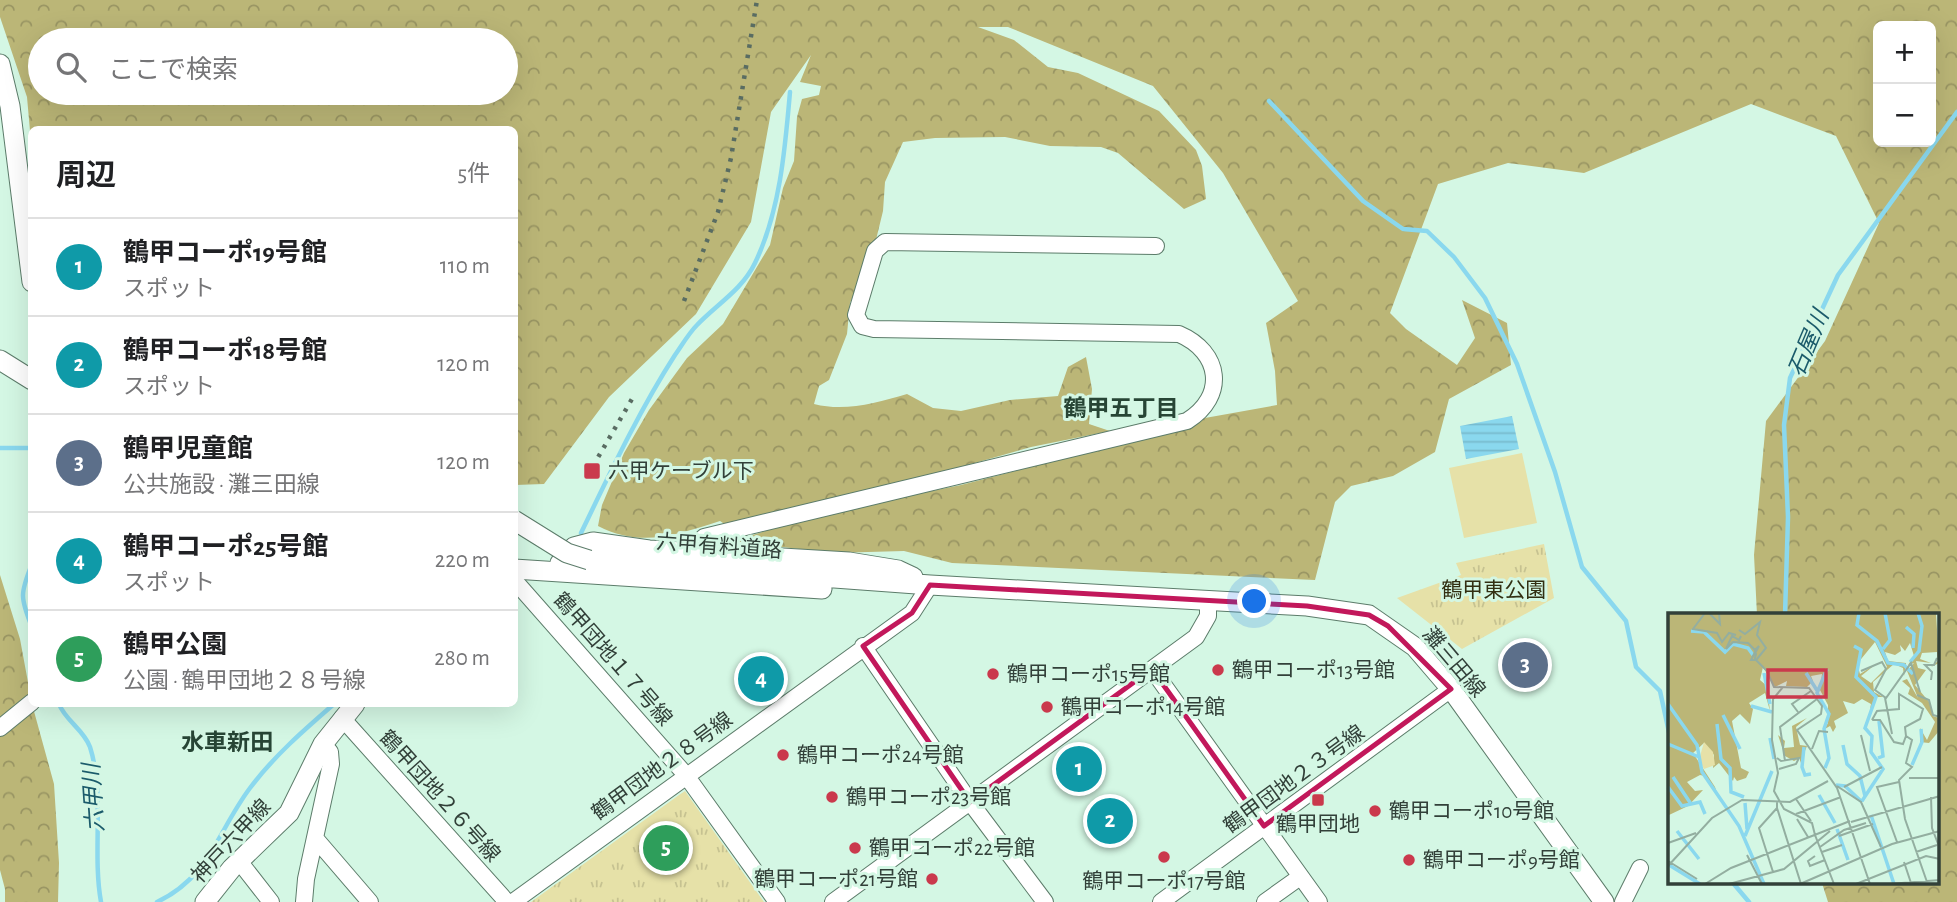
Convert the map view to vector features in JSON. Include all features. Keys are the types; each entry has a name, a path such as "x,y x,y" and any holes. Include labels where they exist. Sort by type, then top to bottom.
{"main road":[{"path":"0,64 10,106 28,250"},
{"path":"0,360 28,378"},
{"name":"六甲有料道路","path":"518,522 567,553 589,559 930,585"},
{"path":"550,570 568,558 574,547 593,542 649,550 859,563 898,570 930,585"},
{"path":"518,569 894,594 930,585"},
{"name":"灘三田線","path":"930,585 1307,606 1369,615 1415,647 1451,689 1604,902"},
{"name":"神戸六甲線","path":"205,902 239,861 295,805 323,744 349,710"}],"street":[{"path":"688,552 704,537 1187,421 1203,411 1213,382 1211,364 1205,351 1179,334 874,329 862,326 856,315 875,251 885,242 1156,246"},
{"name":"鶴甲団地１７号線","path":"518,585 685,774 776,902"},
{"name":"鶴甲団地２８号線","path":"513,902 685,774 912,613 930,585"},
{"path":"833,902 1196,637 1208,616 1208,601"},
{"path":"863,646 971,802 1045,902"},
{"path":"1152,669 1319,902"},
{"name":"鶴甲団地２３号線","path":"1161,902 1451,689"},
{"path":"0,728 28,705"},
{"name":"鶴甲団地２６号線","path":"349,710 507,902"},
{"path":"304,902 331,764 330,752 323,744"},
{"path":"315,838 370,902"},
{"path":"239,861 271,902"},
{"path":"1623,902 1640,868"},
{"path":"1265,902 1300,877"}],"highlighted area":[{"path":"930,585 1307,606 1369,615 1388,626 1451,689 1264,826 1152,669 970,802 863,646 912,613"}],"green space":[{"path":"0,0 1957,0 1957,902 1828,902 1822,884 1940,884 1940,613 1757,613 1754,555 1766,421 1825,341 1879,223 1836,136 1751,104 1584,173 1508,163 1438,184 1390,313 1406,329 1457,365 1475,338 1462,300 1507,323 1511,365 1449,399 1435,452 1393,476 1351,486 1335,502 1315,580 952,563 904,551 832,553 733,541 820,514 961,485 1146,437 1205,418 1277,405 1275,371 1266,323 1298,301 1223,173 1153,86 1008,27 978,27 1014,40 1048,67 1078,73 1159,111 1196,150 1202,166 1206,199 1184,209 1118,153 1101,147 1050,146 1005,137 935,138 903,142 885,182 883,211 874,248 850,303 847,334 829,380 819,386 814,404 849,407 907,394 933,408 961,411 1010,400 1058,396 1068,367 1086,357 1092,389 1089,424 1110,431 1031,447 735,531 720,521 673,535 644,538 614,533 598,526 602,505 624,453 649,410 687,358 723,324 770,245 783,188 794,161 797,117 802,99 819,95 821,86 800,82 811,55 771,112 751,222 696,314 609,397 544,484 518,485 518,126 30,126 27,97 0,17"},
{"path":"1522,453 1537,523 1464,538 1449,468"},
{"name":"鶴甲東公園","path":"1544,544 1554,598 1462,649 1397,598 1461,575 1456,563"},
{"path":"0,575 20,639 28,682 28,707 33,707 54,784 59,863 58,902 5,902 0,870"},
{"path":"685,791 764,902 531,902 679,795"}],"water":[{"path":"1512,416 1519,449 1466,459 1460,426"}],"waterway":[{"path":"581,533 637,420 675,355 694,328 736,289 755,263 776,201 790,92"},
{"path":"1269,101 1363,201 1403,229 1427,231 1454,257 1485,298 1517,364 1555,472 1582,567 1626,621 1636,667 1660,691 1668,728"},
{"name":"石屋川","path":"1785,613 1788,517 1784,425 1790,378 1838,275 1957,112"},
{"name":"六甲川","path":"0,448 28,448"},
{"name":"六甲川","path":"28,574 23,596 28,617"},
{"name":"六甲川","path":"61,707 87,741 94,765 101,902"},
{"path":"157,902 175,892 201,867 259,776 331,707"},
{"name":"石屋川","path":"1734,884 1749,902"}],"railway":[{"path":"684,301 718,212 731,158 757,0"},
{"path":"593,466 632,399"}],"place":[{"name":"六甲ケーブル下","path":"592,471"},
{"name":"鶴甲児童館","path":"1525,665"},
{"name":"鶴甲コーポ13号館","path":"1218,670"},
{"name":"鶴甲コーポ15号館","path":"993,674"},
{"name":"鶴甲コーポ25号館","path":"761,679"},
{"name":"鶴甲コーポ14号館","path":"1047,707"},
{"name":"鶴甲コーポ24号館","path":"783,755"},
{"name":"鶴甲コーポ19号館","path":"1079,769"},
{"name":"鶴甲コーポ23号館","path":"832,797"},
{"name":"鶴甲団地","path":"1318,800"},
{"name":"鶴甲コーポ10号館","path":"1375,811"},
{"name":"鶴甲コーポ18号館","path":"1110,821"},
{"name":"鶴甲公園","path":"666,848"},
{"name":"鶴甲コーポ22号館","path":"855,848"},
{"name":"鶴甲コーポ17号館","path":"1164,857"},
{"name":"鶴甲コーポ9号館","path":"1409,860"},
{"name":"鶴甲コーポ21号館","path":"932,879"}],"district":[{"name":"鶴甲五丁目","path":"1121,408"},
{"name":"水車新田","path":"227,742"}]}
